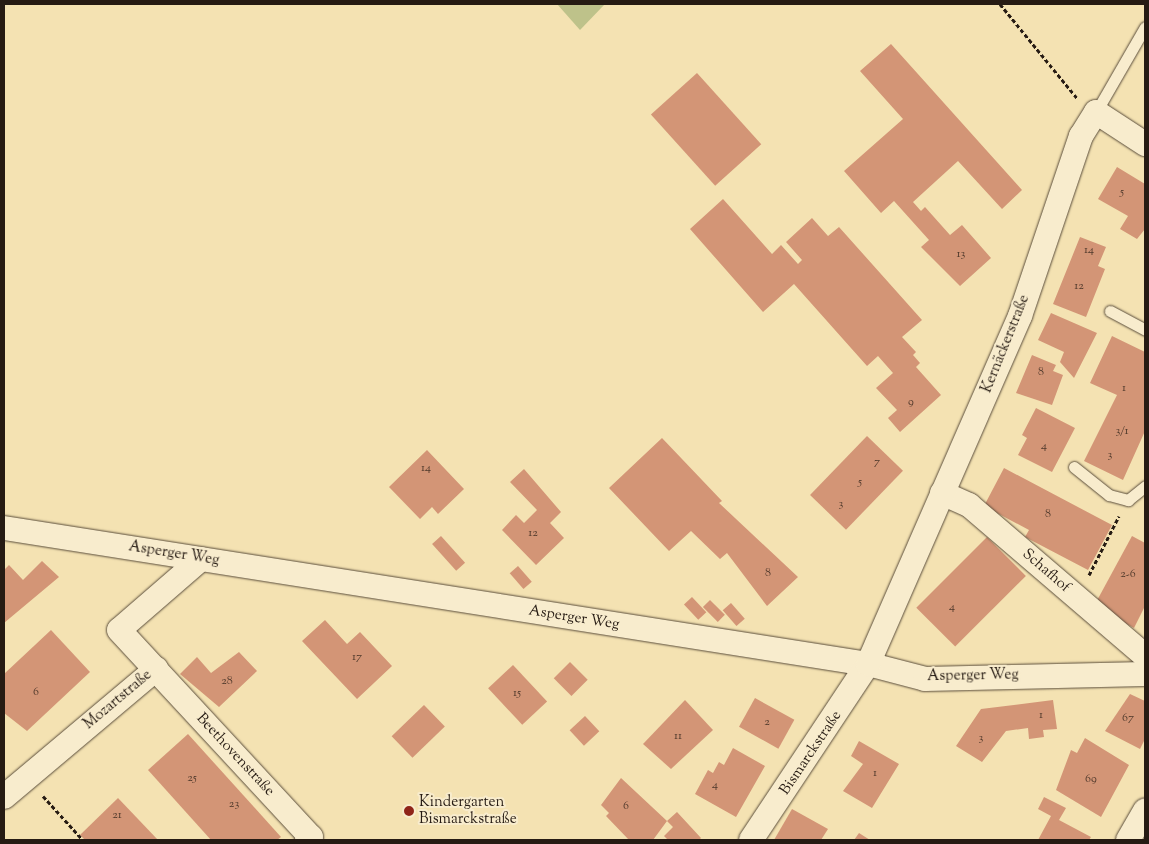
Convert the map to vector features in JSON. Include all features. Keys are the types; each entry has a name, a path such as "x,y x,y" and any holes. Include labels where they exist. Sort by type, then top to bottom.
{"street":[{"path":"1096,112 1145,144"},
{"name":"Kernäckerstraße","path":"868,664 1020,316 1081,136 1096,112"},
{"name":"Schafhof","path":"942,493 969,505 1145,656"},
{"name":"Asperger Weg","path":"4,528 868,664 925,679 1145,674"},
{"name":"Mozartstraße","path":"4,797 156,669 119,630 201,559"},
{"name":"Bismarckstraße","path":"751,840 868,664"},
{"name":"Beethovenstraße","path":"156,669 311,837 307,840"},
{"path":"1128,840 1145,811"}],"lane":[{"name":"Kernäckerstraße","path":"1096,112 1145,27"},
{"path":"1110,311 1145,330"},
{"path":"1074,467 1109,495 1128,500 1145,486"}],"path":[{"path":"1000,4 1082,103 1096,112"},
{"path":"1078,598 1128,500"},
{"path":"26,777 83,840"}],"green space":[{"path":"557,4 605,4 580,30"}],"building":[{"path":"891,44 1022,190 1002,209 958,161 913,202 921,211 925,207 950,235 962,225 991,258 960,286 921,247 929,240 894,201 881,213 844,171 903,119 860,71"},
{"path":"697,73 761,144 715,186 651,114"},
{"path":"1117,167 1145,184 1145,229 1137,239 1120,229 1128,216 1098,199"},
{"path":"723,199 772,254 781,245 798,264 802,260 786,242 812,218 828,236 839,227 922,320 902,337 916,352 913,355 920,363 916,367 941,395 900,432 888,418 897,410 876,388 893,373 878,356 867,366 794,284 763,312 690,229"},
{"path":"1080,237 1106,247 1098,266 1105,269 1086,317 1053,304"},
{"path":"1051,313 1097,333 1074,378 1060,362 1064,352 1038,340"},
{"path":"1112,336 1145,352 1145,431 1123,480 1084,461 1117,395 1090,383"},
{"path":"1032,355 1056,365 1053,371 1063,375 1052,405 1016,393"},
{"path":"1036,408 1075,428 1052,472 1018,455 1027,438 1022,435"},
{"path":"867,436 903,471 846,530 810,495"},
{"path":"662,438 722,501 719,503 798,577 767,606 727,553 720,559 691,531 669,551 609,488"},
{"path":"427,450 464,489 438,514 432,507 420,519 389,487"},
{"path":"1004,468 1112,525 1088,570 1025,537 1029,530 984,506"},
{"path":"524,469 561,512 550,523 564,538 536,565 502,530 516,515 524,523 537,510 510,482"},
{"path":"441,536 465,563 456,571 432,544"},
{"path":"1132,536 1145,543 1145,606 1134,628 1094,606"},
{"path":"987,537 1026,576 955,647 916,608"},
{"path":"42,561 59,577 4,623 4,570 9,565 23,580"},
{"path":"518,566 532,582 523,589 510,573"},
{"path":"692,597 706,612 698,620 684,605"},
{"path":"710,600 725,615 718,622 703,607"},
{"path":"731,603 745,619 736,626 723,610"},
{"path":"325,620 347,644 360,632 392,666 357,699 302,641"},
{"path":"51,630 90,672 27,731 4,713 4,674"},
{"path":"239,652 257,671 219,707 180,674 197,657 211,673"},
{"path":"570,662 588,680 571,696 554,678"},
{"path":"513,665 547,702 522,725 488,688"},
{"path":"1130,694 1145,701 1145,739 1140,749 1105,731"},
{"path":"755,698 794,720 778,749 739,727"},
{"path":"685,700 713,730 671,769 643,744"},
{"path":"1053,700 1057,729 1043,730 1044,737 1029,739 1028,728 1006,731 982,762 956,746 981,709"},
{"path":"424,705 445,727 412,758 392,736"},
{"path":"585,716 599,731 584,746 570,730"},
{"path":"188,734 281,837 277,840 211,840 148,770"},
{"path":"1085,738 1129,765 1101,817 1056,790 1071,750 1077,753"},
{"path":"859,741 899,764 872,808 843,791 863,764 851,756"},
{"path":"733,748 765,766 736,817 695,794 708,770 713,773 719,762 724,765"},
{"path":"621,778 667,821 653,840 629,840 606,816 609,813 601,805"},
{"path":"1044,797 1066,808 1059,820 1091,837 1089,840 1038,840 1051,816 1038,809"},
{"path":"118,798 158,840 85,840 80,835"},
{"path":"792,809 828,829 821,840 774,840"},
{"path":"677,812 701,838 699,840 668,840 664,836 673,827 667,821"},
{"path":"859,833 870,840 854,840"}],"place":[{"name":"Kindergarten Bismarckstraße","path":"409,811"}]}
